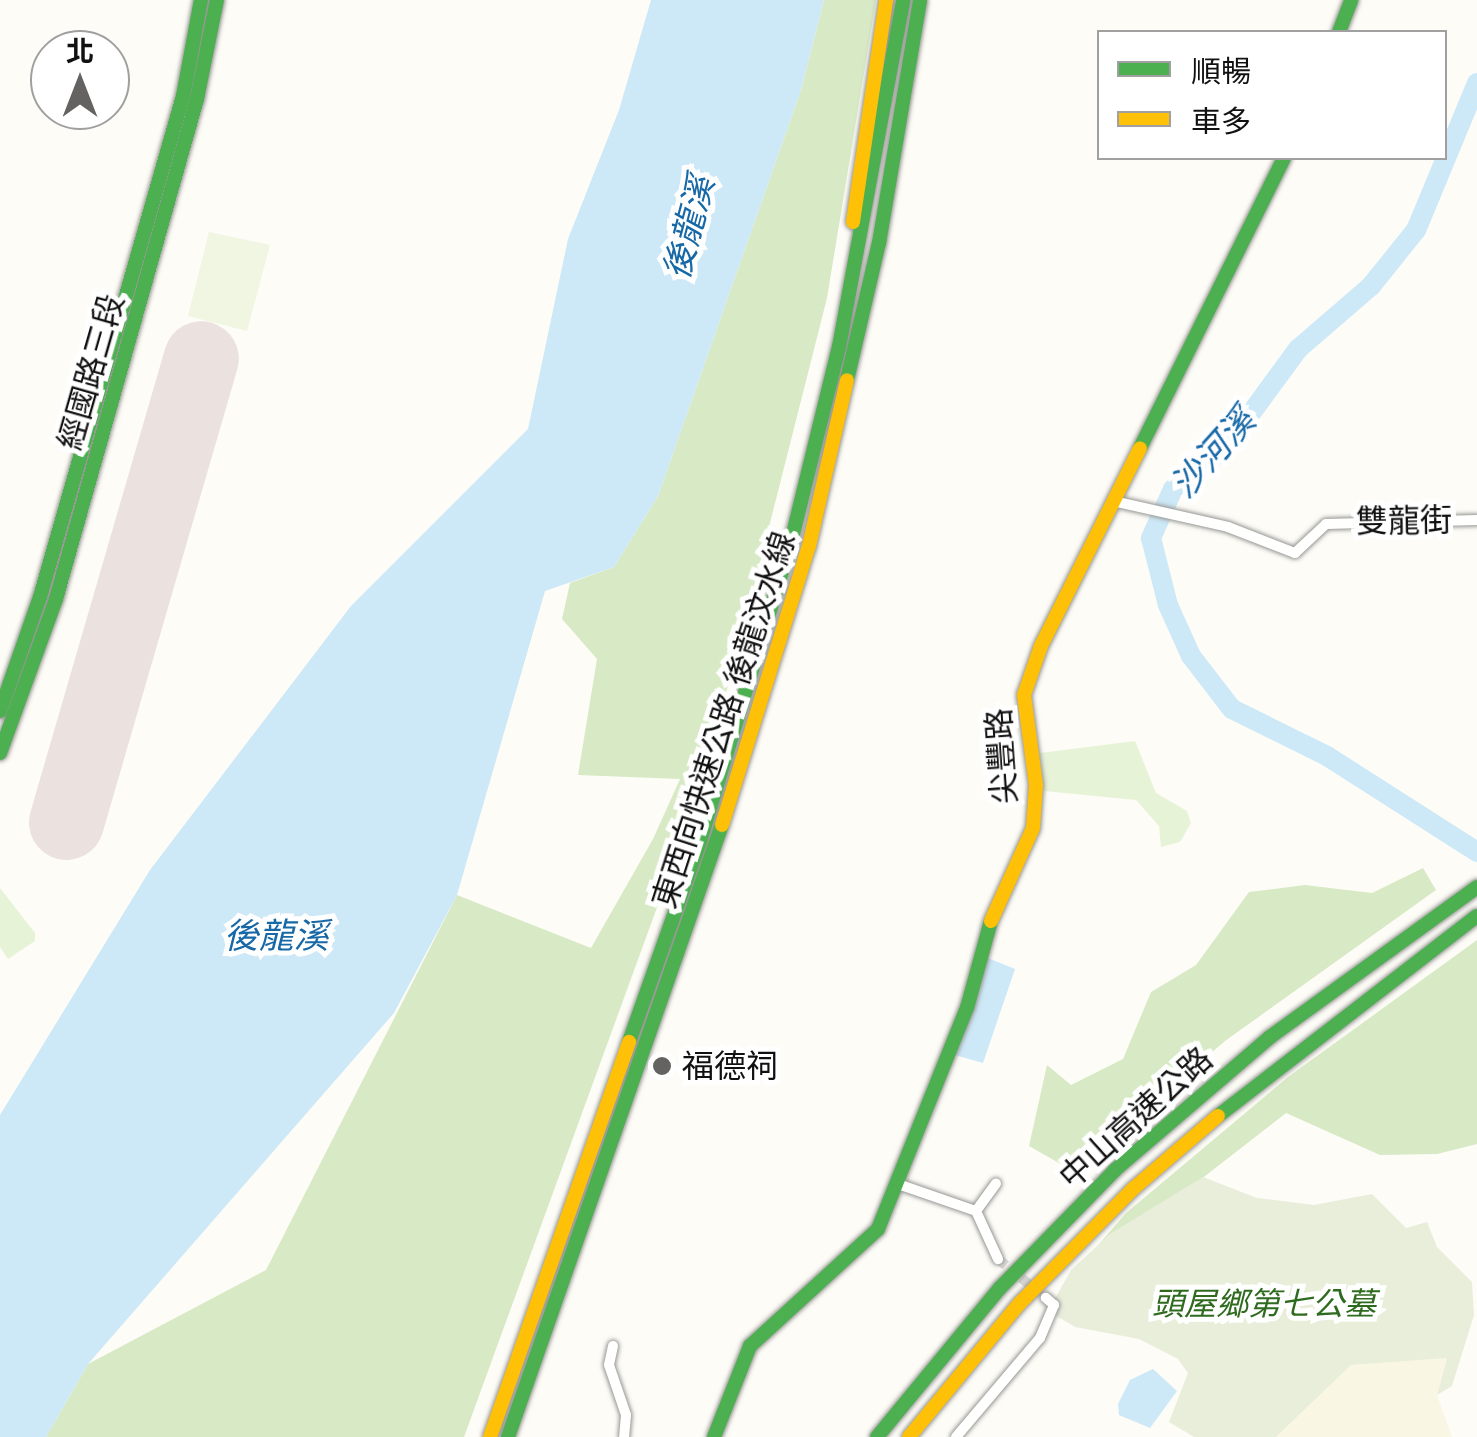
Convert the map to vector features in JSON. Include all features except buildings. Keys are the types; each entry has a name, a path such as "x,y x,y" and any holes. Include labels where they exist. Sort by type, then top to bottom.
{"main road":[{"name":"經國路三段","path":"0,710 40,597 183,96 201,0"},
{"name":"經國路三段","path":"0,754 56,599 197,99 216,0"},
{"path":"838,346 886,0"},
{"name":"東西向快速公路 後龍汶水線","path":"490,1437 700,841 791,542 838,346 903,0"},
{"name":"東西向快速公路 後龍汶水線","path":"508,1437 751,741 810,546 879,243 920,0"},
{"path":"879,243 893,200 929,0"},
{"path":"1340,30 1351,0"},
{"name":"尖豐路","path":"714,1437 750,1346 859,1251 878,1229 967,1008 992,918 1033,828 1036,785 1024,695 1113,501 1283,160"},
{"name":"中山高速公路","path":"877,1437 1000,1288 1114,1170 1270,1038 1477,887"},
{"name":"中山高速公路","path":"909,1437 1020,1303 1133,1189 1288,1056 1477,916"}],"street":[{"name":"雙龍街","path":"1113,501 1228,526 1295,553 1326,524 1477,520"},
{"path":"895,1184 976,1211 998,1259"},
{"path":"976,1211 996,1184"},
{"path":"956,1437 1040,1338 1054,1304 1046,1298"},
{"path":"612,1346 609,1366 626,1415 624,1437"}],"shaded area":[{"path":"1447,1357 1437,1395 1452,1437 1276,1437 1351,1365"}],"green space":[{"path":"824,0 876,0 827,298 732,673 671,869 464,1437 46,1437 88,1364 266,1270 457,895 591,948 653,839 680,779 578,775 597,659 562,619 570,583 614,567 658,496 801,90"},
{"path":"209,232 270,245 247,331 188,316"},
{"path":"1135,741 1156,793 1187,811 1191,823 1180,842 1161,847 1159,826 1136,800 1044,791 1040,753"},
{"path":"1423,868 1436,890 1225,1041 1073,1171 1029,1146 1047,1065 1071,1085 1123,1059 1151,992 1196,965 1249,892 1305,885 1372,893"},
{"path":"0,888 35,933 35,941 8,959 0,947"},
{"path":"1477,940 1477,1144 1437,1154 1380,1155 1286,1113 1061,1288 1126,1213 1288,1077"},
{"name":"頭屋鄉第七公墓","path":"1203,1177 1257,1198 1314,1205 1372,1194 1406,1228 1427,1222 1437,1247 1472,1282 1474,1315 1452,1386 1437,1395 1447,1358 1351,1365 1276,1437 1194,1437 1169,1422 1188,1373 1178,1359 1139,1339 1075,1327 1048,1311 1071,1270 1110,1234"}],"water":[{"name":"後龍溪","path":"651,0 824,0 801,90 658,496 614,567 545,591 457,895 394,1013 88,1364 46,1437 0,1437 0,1115 150,870 351,606 528,429 568,239 619,110"},
{"path":"988,958 1015,969 983,1063 955,1055"},
{"path":"1153,1369 1177,1391 1150,1428 1119,1415 1118,1404 1130,1380"}],"waterway":[{"name":"沙河溪","path":"1447,155 1477,83"},
{"name":"沙河溪","path":"1445,160 1416,230 1371,286 1298,349 1227,446 1173,489 1151,538 1168,605 1191,656 1232,709 1327,756 1477,852"}],"runway":[{"path":"66,822 201,358"}],"tunnel":[{"path":"998,1259 1046,1298"}],"traffic: fast":[{"path":"0,711 40,597 183,96 201,0"},
{"path":"0,753 56,599 197,99 217,0"},
{"path":"629,1042 700,841 791,542 839,347 903,0"},
{"path":"847,380 879,243 920,0"},
{"path":"1340,30 1351,0"},
{"path":"1140,448 1283,160"},
{"path":"508,1437 722,825"},
{"path":"877,1437 1000,1288 1115,1170 1270,1037 1477,887"},
{"path":"1218,1116 1477,916"},
{"path":"714,1437 750,1346 878,1229 967,1008 991,921"}],"traffic: slow":[{"path":"853,222 886,0"},
{"path":"722,825 809,546 847,380"},
{"path":"991,921 1033,828 1036,785 1024,695 1041,646 1140,448"},
{"path":"490,1437 629,1042"},
{"path":"909,1437 1020,1303 1133,1189 1218,1116"}],"place":[{"name":"福德祠","path":"662,1066"}]}
